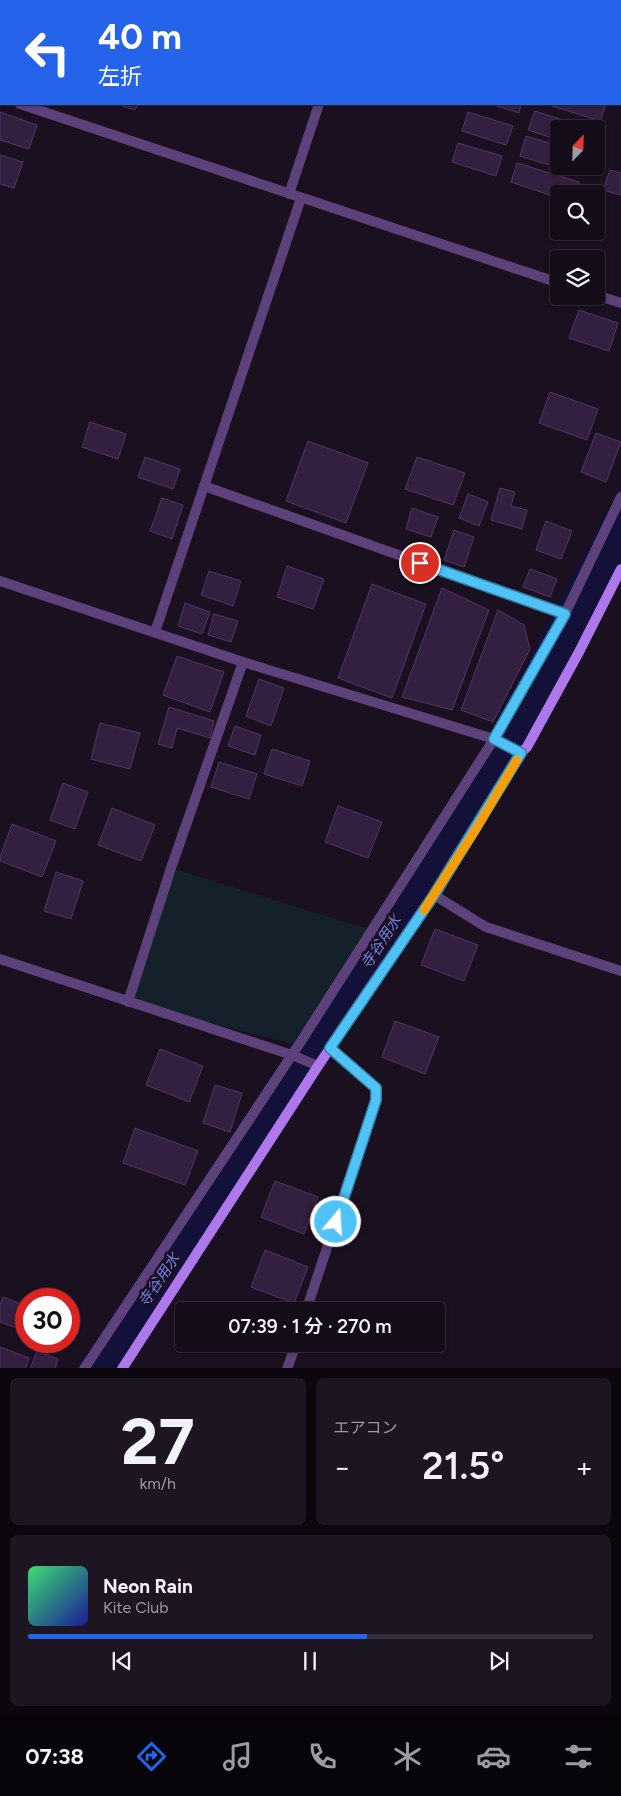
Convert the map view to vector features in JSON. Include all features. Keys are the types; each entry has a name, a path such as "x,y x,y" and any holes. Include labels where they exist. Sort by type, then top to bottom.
{"street":[{"path":"23,105 550,280"},
{"path":"289,194 318,105"},
{"path":"155,632 301,198"},
{"path":"605,298 621,303"},
{"path":"204,486 565,614"},
{"path":"84,1368 292,1056 496,741 565,614 621,497"},
{"path":"122,1368 317,1065 434,895 518,751 527,747 621,569"},
{"path":"0,581 243,662 496,741 518,751"},
{"path":"128,1002 170,868 243,662"},
{"path":"434,895 486,927 621,971"},
{"path":"0,959 317,1065"},
{"path":"309,1302 376,1100 376,1088 330,1048"},
{"path":"287,1368 293,1352"}],"shaded area":[{"path":"621,489 621,569 528,744 122,1368 88,1368 297,1045 128,1002 171,868 371,930 494,739"}],"building":[{"path":"120,105 138,105 135,110"},
{"path":"494,105 521,105 519,113"},
{"path":"549,105 606,105 600,120 597,120"},
{"path":"535,111 563,120 550,120 550,137 528,130"},
{"path":"0,112 37,125 29,149 0,140"},
{"path":"468,112 513,126 506,145 462,131"},
{"path":"526,136 550,143 550,165 520,156"},
{"path":"458,143 502,156 496,176 452,162"},
{"path":"0,155 23,162 14,188 0,184"},
{"path":"517,163 550,173 550,175 579,182 578,185 550,185 550,195 511,182"},
{"path":"610,170 621,173 621,195 605,191 605,185"},
{"path":"579,310 618,323 609,351 569,338"},
{"path":"550,392 598,409 587,440 539,423"},
{"path":"90,422 126,434 118,459 82,447"},
{"path":"596,433 621,442 606,482 581,472"},
{"path":"308,441 368,463 346,523 286,501"},
{"path":"145,457 180,469 173,489 138,477"},
{"path":"417,457 465,473 453,505 405,489"},
{"path":"500,488 515,492 511,506 527,510 522,529 491,520"},
{"path":"468,494 488,502 479,526 459,518"},
{"path":"162,498 183,505 172,539 150,531"},
{"path":"412,508 438,517 431,537 406,529"},
{"path":"546,521 572,531 561,559 536,550"},
{"path":"454,530 474,537 464,567 444,560"},
{"path":"287,566 324,579 313,609 277,597"},
{"path":"530,569 557,579 550,597 523,587"},
{"path":"209,571 241,581 233,606 201,595"},
{"path":"372,584 426,604 392,698 338,678"},
{"path":"442,588 489,610 452,710 402,697"},
{"path":"185,603 210,612 202,634 178,626"},
{"path":"498,610 524,625 530,649 493,722 461,710"},
{"path":"214,614 238,621 231,642 208,635"},
{"path":"177,656 224,672 210,712 163,695"},
{"path":"259,679 284,688 271,726 246,716"},
{"path":"169,707 214,721 210,738 177,728 172,748 158,744"},
{"path":"100,723 140,733 130,769 91,759"},
{"path":"235,726 261,735 255,755 228,746"},
{"path":"272,749 310,761 302,786 264,774"},
{"path":"219,762 257,774 249,799 211,787"},
{"path":"63,783 88,792 75,829 50,820"},
{"path":"338,806 382,822 368,858 325,842"},
{"path":"112,808 155,825 141,861 98,845"},
{"path":"12,824 56,841 42,877 0,861"},
{"path":"56,872 83,881 71,919 44,911"},
{"path":"435,929 478,945 464,981 421,965"},
{"path":"395,1021 439,1037 425,1074 382,1057"},
{"path":"160,1049 203,1066 189,1102 146,1085"},
{"path":"215,1085 242,1093 230,1132 203,1123"},
{"path":"135,1128 198,1151 185,1185 123,1163"},
{"path":"275,1181 318,1197 304,1234 261,1217"},
{"path":"265,1250 308,1267 294,1302 251,1287"},
{"path":"3,1297 15,1302 15,1327 0,1322 0,1305"},
{"path":"0,1347 29,1358 25,1368 0,1368"},
{"path":"36,1353 42,1353 58,1359 55,1368 30,1368"}],"waterway":[{"name":"寺谷用水","path":"101,1368 310,1053 493,768 621,525"}],"slow traffic":[{"path":"424,910 476,829 517,760"}],"route":[{"path":"336,1222 376,1100 376,1088 330,1048 434,895 521,753 494,739 565,614 420,563"}]}
